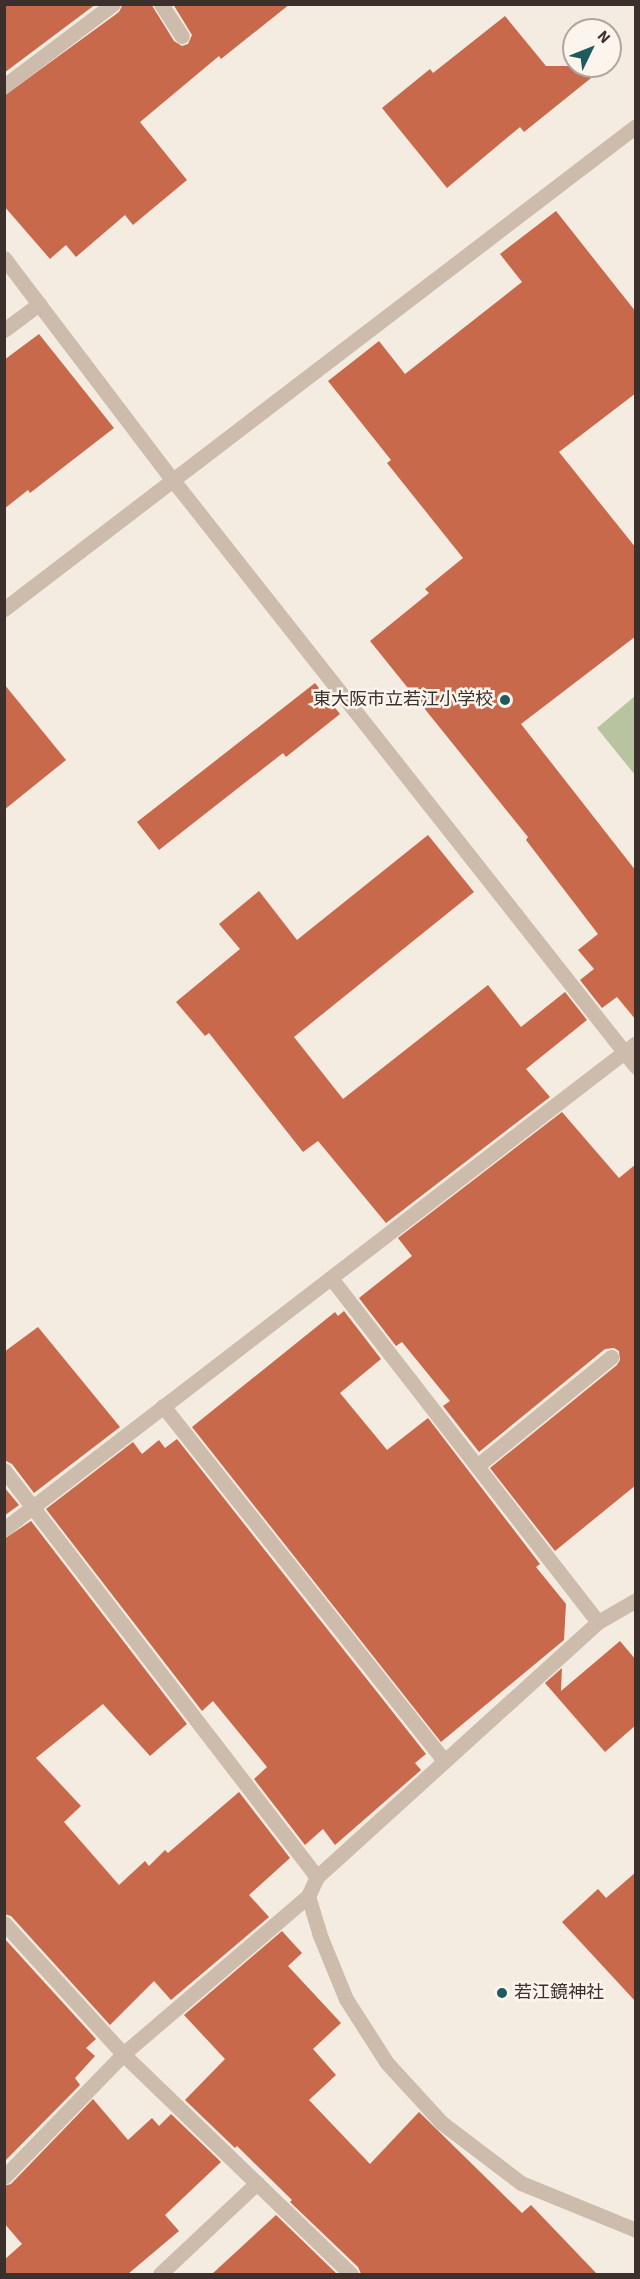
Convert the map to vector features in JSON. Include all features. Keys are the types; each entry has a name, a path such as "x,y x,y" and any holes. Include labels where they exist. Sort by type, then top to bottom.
{"street":[{"path":"4,86 113,4"},
{"path":"161,4 182,36"},
{"path":"4,609 636,126"},
{"path":"4,258 172,479 630,1048 636,1067"},
{"path":"4,330 39,304"},
{"path":"4,1529 630,1048"},
{"path":"331,1278 598,1622"},
{"path":"477,1466 611,1357"},
{"path":"164,1406 444,1761"},
{"path":"4,1470 317,1877"},
{"path":"4,2177 123,2054 308,1896 317,1877 598,1622 636,1600"},
{"path":"308,1896 319,1933 346,1999 387,2063 442,2123 521,2183 636,2230"},
{"path":"4,1923 123,2054 351,2274"},
{"path":"160,2274 257,2183"}],"green space":[{"path":"635,696 635,775 597,728"}],"building":[{"path":"4,4 96,4 4,73"},
{"path":"123,4 151,4 174,41 182,46 188,44 192,35 173,4 290,4 221,59 219,56 140,122 187,180 133,225 125,215 76,257 66,245 50,259 4,206 4,96 119,12"},
{"path":"505,16 546,66 562,66 562,78 591,78 524,132 520,127 447,188 382,108 430,69 433,73"},
{"path":"556,211 636,312 636,393 559,452 636,548 636,636 521,724 636,871 636,1020 617,997 602,1008 580,980 594,969 578,950 598,934 526,840 528,837 370,641 429,593 425,589 463,558 387,463 391,460 328,381 379,341 405,374 522,282 500,254"},
{"path":"39,334 114,428 30,493 28,490 4,509 4,360"},
{"path":"315,683 340,714 286,757 283,753 159,850 137,822"},
{"path":"4,684 66,760 4,810"},
{"path":"428,835 474,892 294,1037 343,1099 488,985 521,1027 565,992 587,1020 526,1069 550,1097 386,1223 318,1141 303,1152 209,1033 205,1036 176,1002 240,949 219,924 259,891 297,940"},
{"path":"562,1112 619,1178 636,1164 636,1485 555,1551 490,1468 617,1365 620,1360 619,1351 614,1348 605,1349 479,1452 443,1406 450,1401 402,1342 396,1346 359,1298 412,1256 398,1238"},
{"path":"344,1311 381,1359 340,1393 387,1450 428,1418 540,1564 536,1567 566,1604 564,1640 441,1742 192,1427 335,1312 338,1316"},
{"path":"38,1327 120,1427 34,1493 12,1464 4,1460 4,1352"},
{"path":"177,1439 426,1754 415,1763 421,1770 335,1845 323,1829 305,1845 254,1779 267,1767 213,1701 202,1711 46,1509 133,1442 142,1454 159,1440 165,1448"},
{"path":"4,1487 19,1505 4,1516"},
{"path":"31,1521 187,1724 150,1756 103,1704 36,1758 81,1806 64,1822 119,1885 145,1861 149,1866 165,1850 168,1853 239,1792 290,1858 249,1895 269,1917 171,2000 154,1981 110,2025 11,1916 4,1914 4,1539"},
{"path":"620,1641 636,1660 636,1725 605,1752 545,1683 562,1668 561,1691"},
{"path":"636,1872 636,2002 562,1922 598,1889 606,1898"},
{"path":"282,1931 302,1953 288,1966 341,2023 313,2049 336,2075 309,2100 370,2164 419,2112 522,2213 531,2205 597,2274 361,2274 358,2267 290,2202 292,2200 237,2146 235,2148 185,2100 225,2059 184,2015"},
{"path":"4,1938 96,2039 86,2048 95,2056 75,2078 80,2085 4,2162"},
{"path":"93,2099 128,2140 152,2118 159,2126 171,2114 221,2162 165,2215 179,2231 128,2274 4,2274 4,2260 22,2244 4,2223 4,2186 11,2184"},
{"path":"276,2215 337,2274 212,2274"}],"place":[{"name":"東大阪市立若江小学校","path":"505,700"},
{"name":"若江鏡神社","path":"502,1993"}]}
